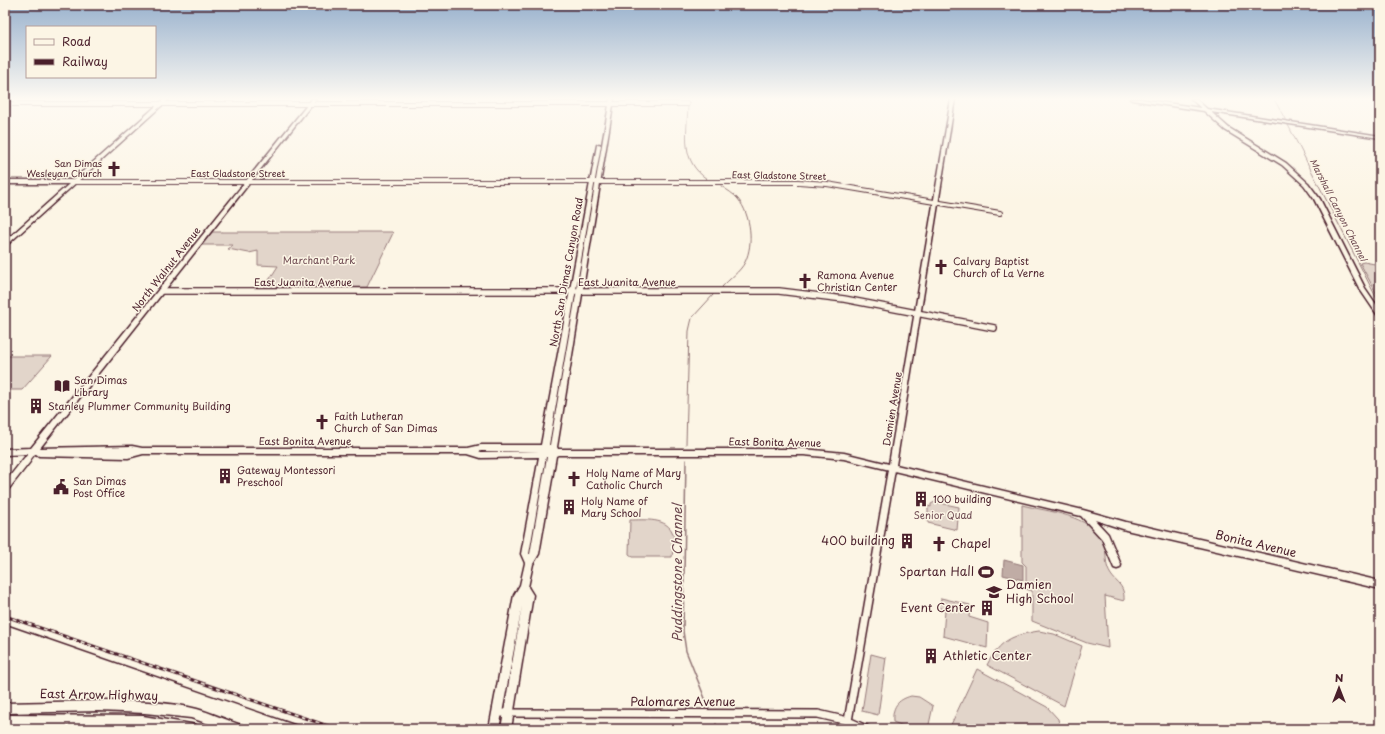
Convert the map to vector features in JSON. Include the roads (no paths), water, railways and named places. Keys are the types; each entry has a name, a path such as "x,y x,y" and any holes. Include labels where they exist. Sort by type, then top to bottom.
{"main road":[{"path":"5,244 74,182 74,178 125,133"},
{"name":"North Walnut Avenue","path":"33,452 286,133"},
{"name":"North San Dimas Canyon Road","path":"503,714 519,596 524,589 529,561 525,554 550,451 576,291 597,182 604,133"},
{"name":"Damien Avenue","path":"892,467 947,133"},
{"path":"1234,133 1288,168 1306,184 1318,199 1362,288 1380,315"},
{"path":"1361,133 1380,136"},
{"path":"5,182 74,182"},
{"name":"East Bonita Avenue","path":"5,452 33,452 44,455 128,455 142,451 468,451 481,455 550,451 818,453 844,456 892,467 1083,513 1126,526"},
{"path":"1083,513 1105,537 1117,565"},
{"name":"Bonita Avenue","path":"1126,526 1380,585"},
{"name":"East Arrow Highway","path":"5,708 156,708 193,714 238,729"},
{"path":"494,729 503,714"},
{"path":"503,714 506,729"},
{"path":"5,720 142,721 191,729"}],"street":[{"name":"East Gladstone Street","path":"74,182 806,182 1000,212"},
{"name":"East Juanita Avenue","path":"161,291 779,291 844,298 994,328"},
{"path":"5,488 33,452"},
{"name":"Damien Avenue","path":"848,721 892,467"},
{"name":"Palomares Avenue","path":"503,714 818,714 848,721 866,729"}],"waterway":[{"name":"Puddingstone Channel","path":"686,133 687,147 692,164 698,172 707,179"},
{"name":"Marshall Canyon Channel","path":"1292,133 1378,301"},
{"name":"Puddingstone Channel","path":"721,186 738,199 746,213 750,230 750,247 745,262 743,266 722,287"},
{"name":"Puddingstone Channel","path":"686,444 689,331 692,318 714,294"},
{"name":"Puddingstone Channel","path":"686,460 683,631 686,651 708,706"},
{"name":"Puddingstone Channel","path":"716,724 718,729"}],"tram line":[{"path":"5,624 308,729"}],"railway":[{"path":"5,616 337,729"}],"place":[{"name":"San Dimas Wesleyan Church","path":"114,169"},
{"name":"Calvary Baptist Church of La Verne","path":"941,267"},
{"name":"Ramona Avenue Christian Center","path":"805,281"},
{"name":"San Dimas Library","path":"62,386"},
{"name":"Stanley Plummer Community Building","path":"36,406"},
{"name":"Faith Lutheran Church of San Dimas","path":"322,422"},
{"name":"Gateway Montessori Preschool","path":"225,476"},
{"name":"Holy Name of Mary Catholic Church","path":"574,479"},
{"name":"San Dimas Post Office","path":"61,487"},
{"name":"100 building","path":"921,499"},
{"name":"Holy Name of Mary School","path":"569,507"},
{"name":"400 building","path":"907,541"},
{"name":"Chapel","path":"939,544"},
{"name":"Spartan Hall","path":"986,572"},
{"name":"Damien High School","path":"994,592"},
{"name":"Event Center","path":"987,608"},
{"name":"Athletic Center","path":"931,656"}],"park label":[{"name":"Marchant Park","path":"319,260"},
{"name":"Senior Quad","path":"943,515"}]}
